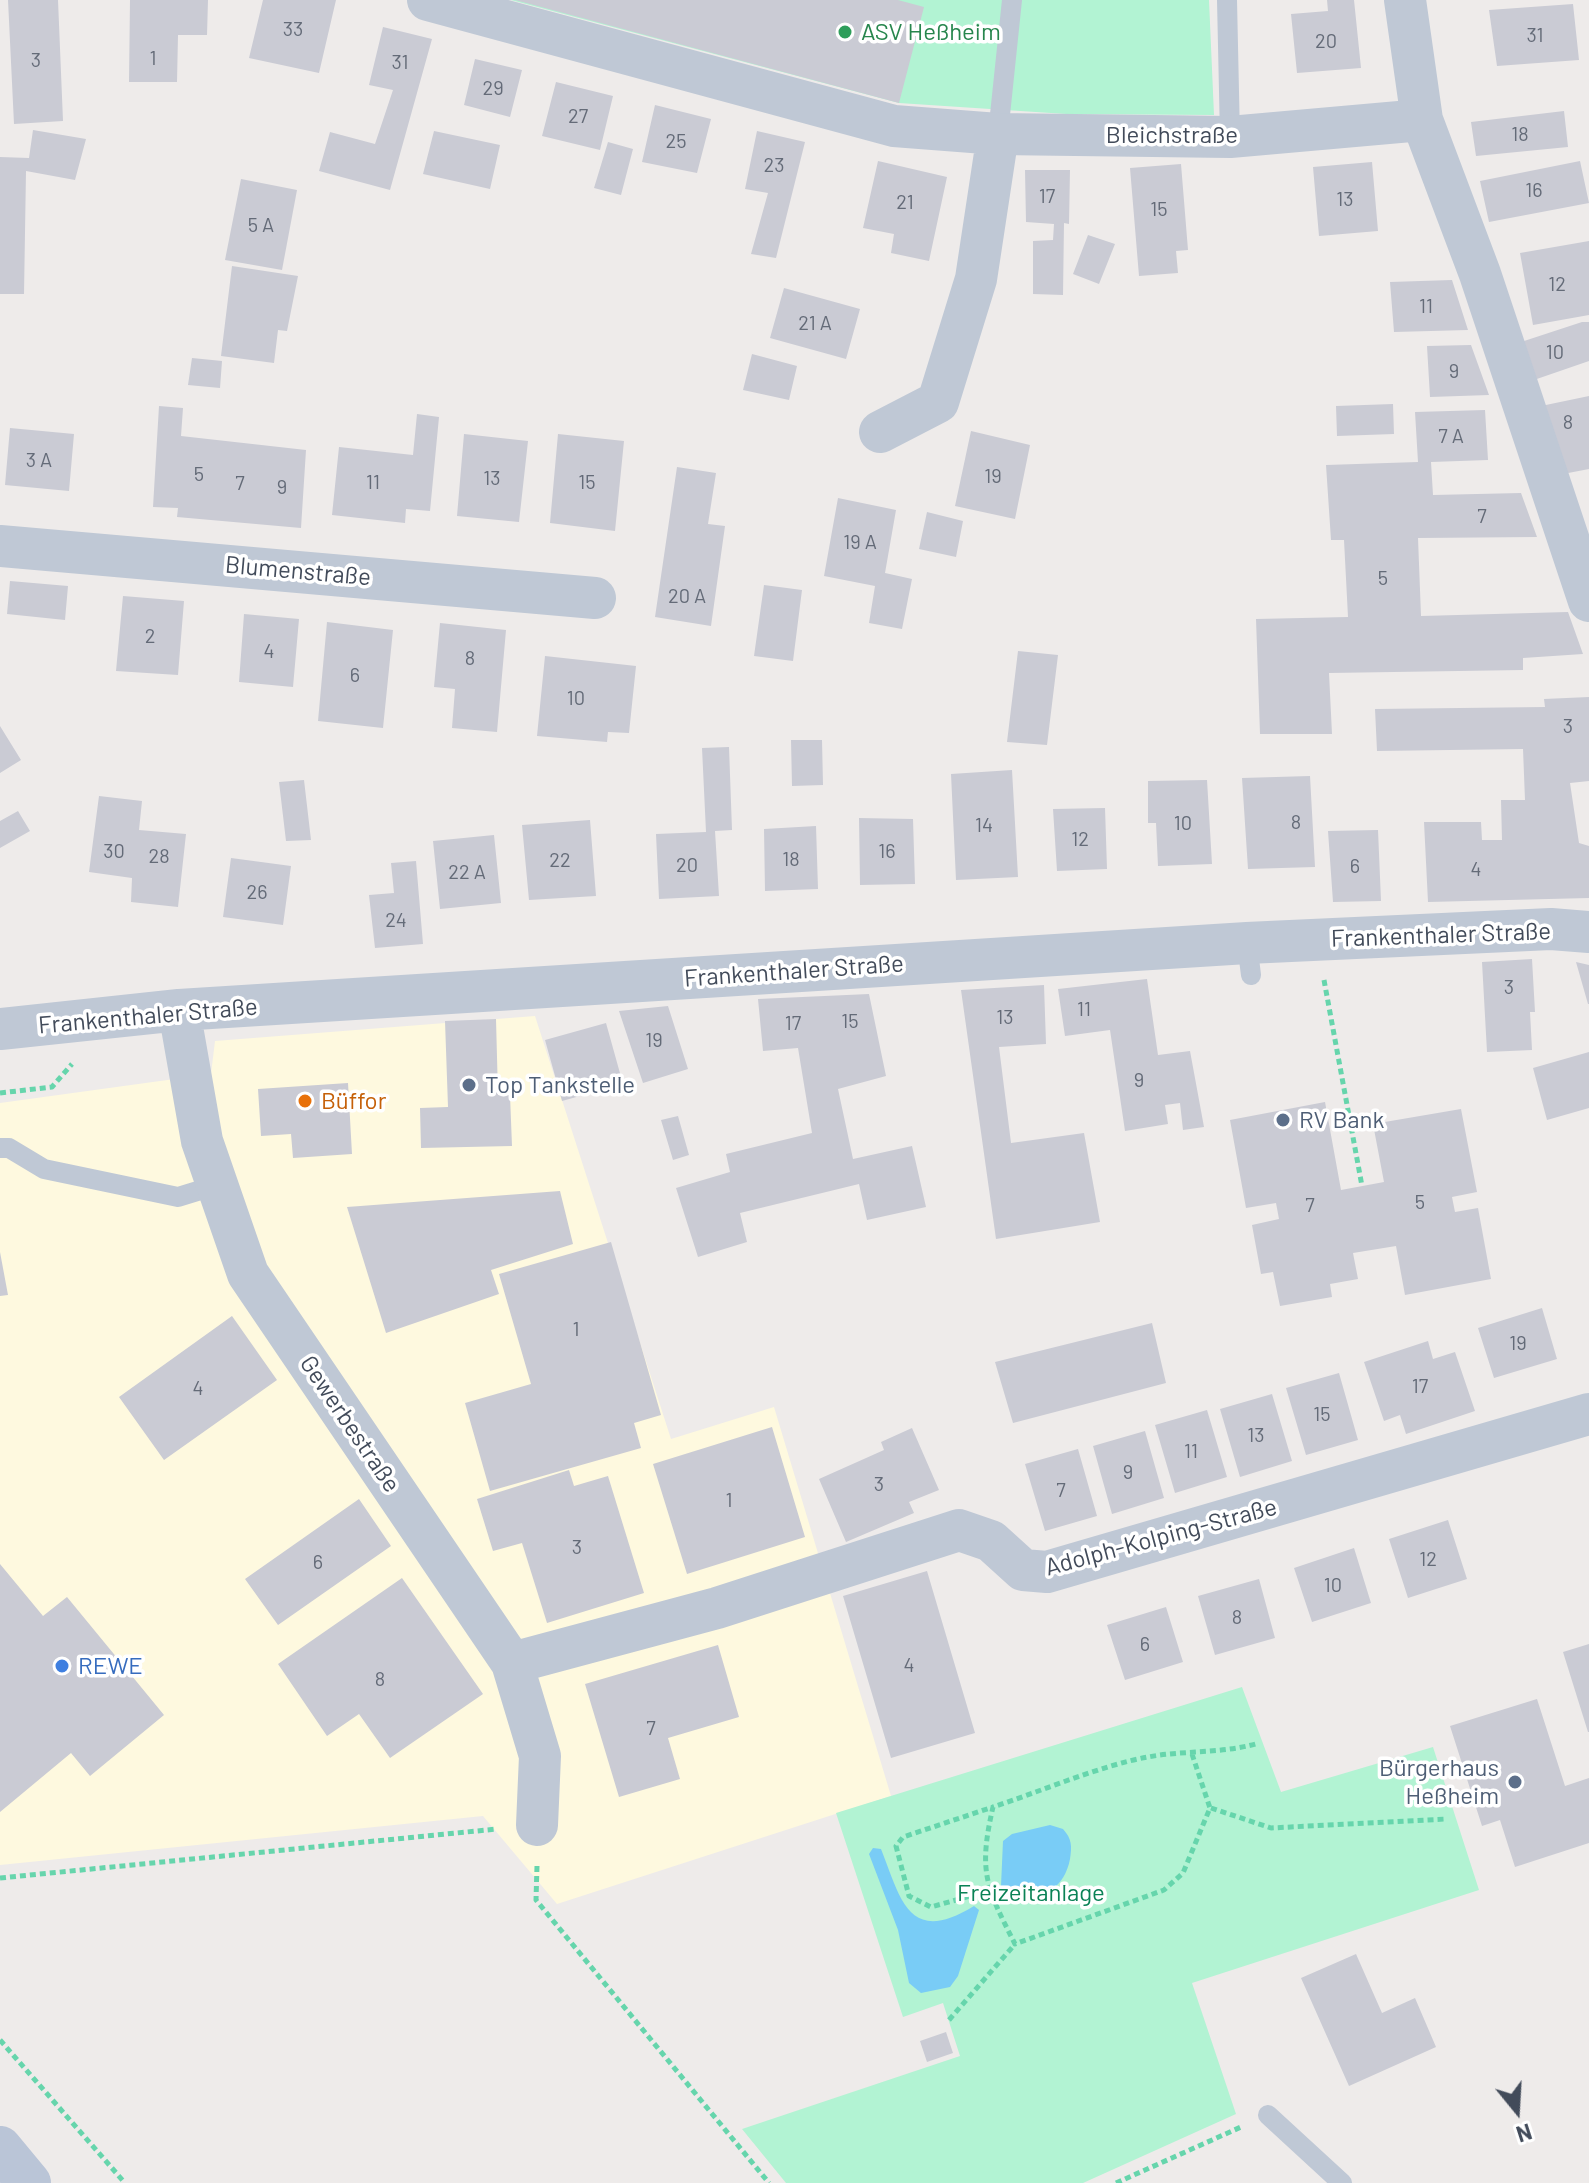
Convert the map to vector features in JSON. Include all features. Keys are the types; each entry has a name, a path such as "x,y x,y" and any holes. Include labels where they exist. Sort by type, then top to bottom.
{"main road":[{"path":"0,2148 29,2183"}],"street":[{"name":"Bleichstraße","path":"428,0 894,126 998,134 1230,137 1422,120"},
{"path":"1405,0 1422,120 1480,274 1589,601"},
{"path":"880,432 938,402 976,279 998,134"},
{"name":"Blumenstraße","path":"0,546 595,598"},
{"name":"Frankenthaler Straße","path":"0,1029 179,1010 1249,959 1316,939 1551,929 1589,932"},
{"name":"Gewerbestraße","path":"179,1010 202,1141 248,1274 512,1663 540,1756 537,1825"},
{"name":"Adolph-Kolping-Straße","path":"512,1663 717,1608 959,1530 991,1541 1023,1570 1047,1572 1589,1414"}],"lane":[{"path":"998,134 1012,0"},
{"path":"1227,0 1230,137"},
{"path":"0,1148 9,1148 44,1169 178,1197 217,1185"},
{"path":"1268,2115 1342,2183"}],"path":[{"path":"1316,939 1362,1186"},
{"path":"0,1093 52,1087 72,1064 86,1062"},
{"path":"988,1891 931,1907 909,1896 896,1846 903,1837 1147,1757 1232,1751 1259,1743"},
{"path":"949,2020 1015,1944 1164,1890 1183,1873 1210,1808 1192,1754"},
{"path":"993,1807 983,1864 988,1891 1015,1944"},
{"path":"1210,1808 1271,1828 1446,1819"},
{"path":"0,1878 537,1825 536,1900 769,2183"},
{"path":"0,2040 125,2183"},
{"path":"1116,2183 1268,2115"}],"shaded area":[{"path":"535,1016 671,1439 774,1407 891,1796 557,1904 483,1816 0,1865 0,1103 211,1074 215,1041"}],"green space":[{"name":"ASV Heßheim","path":"511,0 1209,0 1214,115 1066,114 899,103"},
{"name":"Freizeitanlage","path":"1242,1687 1281,1792 1433,1747 1479,1890 1192,1983 1236,2114 1083,2183 786,2183 742,2129 960,2056 943,2003 903,2017 836,1813"}],"water":[{"path":"1050,1825 1063,1829 1071,1843 1067,1870 1050,1891 1032,1897 1011,1898 1001,1886 1003,1841 1012,1834"},
{"path":"873,1848 881,1849 902,1900 921,1919 935,1921 952,1917 974,1906 979,1910 958,1976 950,1987 921,1993 909,1983 898,1930 869,1854"}],"building":[{"path":"8,0 58,0 63,121 14,124"},
{"path":"130,0 208,0 207,35 178,35 177,82 129,82"},
{"path":"263,0 336,0 319,73 249,58"},
{"path":"515,0 898,0 924,7 899,103"},
{"path":"1327,0 1354,0 1361,68 1297,73 1291,14 1328,11"},
{"path":"1573,4 1579,60 1497,66 1489,10"},
{"path":"383,27 432,39 390,190 319,171 330,132 375,144 393,90 369,85"},
{"path":"475,59 522,70 510,117 464,105"},
{"path":"556,82 613,96 600,150 542,136"},
{"path":"655,105 711,119 697,173 642,162"},
{"path":"1564,111 1568,147 1476,156 1471,122"},
{"path":"33,130 86,139 75,180 26,171 24,294 0,294 0,157 29,158"},
{"path":"434,131 500,145 490,189 423,174"},
{"path":"757,131 805,142 776,258 751,254 768,193 745,189"},
{"path":"608,142 633,149 621,195 594,188"},
{"path":"878,161 947,177 929,261 891,253 894,234 863,228"},
{"path":"1580,161 1589,203 1489,222 1480,181"},
{"path":"1372,162 1378,231 1319,236 1313,167"},
{"path":"1181,164 1188,250 1176,251 1178,273 1139,276 1130,168"},
{"path":"1025,170 1070,170 1069,224 1064,223 1063,295 1033,294 1033,241 1053,240 1054,224 1026,222"},
{"path":"241,179 297,190 282,270 225,260"},
{"path":"1088,235 1115,244 1099,284 1073,274"},
{"path":"1589,241 1589,315 1533,325 1520,253"},
{"path":"232,266 298,276 287,331 278,330 274,363 221,356"},
{"path":"1452,280 1468,330 1394,332 1390,282"},
{"path":"784,288 860,309 846,359 770,338"},
{"path":"1589,322 1589,361 1531,381 1518,343"},
{"path":"1471,345 1489,395 1430,397 1427,346"},
{"path":"752,354 797,366 789,400 743,390"},
{"path":"192,358 222,361 220,388 188,385"},
{"path":"1589,396 1589,469 1563,474 1541,406"},
{"path":"1393,404 1394,434 1337,436 1336,406"},
{"path":"159,406 183,408 181,436 306,450 301,528 177,517 178,508 153,507"},
{"path":"1485,410 1488,460 1431,462 1433,495 1521,493 1537,537 1418,538 1421,616 1568,612 1583,654 1523,658 1523,670 1329,673 1332,734 1260,734 1256,619 1348,617 1344,540 1331,540 1326,465 1418,462 1415,412"},
{"path":"417,414 439,417 430,511 406,509 405,523 332,515 339,447 413,455"},
{"path":"10,428 74,434 69,491 5,485"},
{"path":"971,431 1030,445 1015,519 955,506"},
{"path":"464,434 528,441 519,522 457,516"},
{"path":"558,434 624,441 615,531 550,523"},
{"path":"677,467 716,473 708,524 725,526 711,626 655,617"},
{"path":"838,498 896,510 885,573 912,579 902,629 869,623 875,586 824,576"},
{"path":"927,512 963,521 956,557 919,549"},
{"path":"10,581 68,586 65,620 7,614"},
{"path":"764,585 802,590 793,661 754,656"},
{"path":"123,596 184,601 178,675 116,671"},
{"path":"244,614 299,619 293,687 239,682"},
{"path":"327,622 393,630 383,728 318,721"},
{"path":"440,623 506,630 497,732 452,728 455,689 434,687"},
{"path":"1018,651 1058,655 1047,745 1007,742"},
{"path":"545,656 636,666 629,733 608,732 607,742 537,736"},
{"path":"1589,697 1589,781 1570,783 1579,843 1589,846 1589,898 1428,902 1424,822 1481,822 1482,840 1502,840 1501,800 1525,800 1523,749 1377,751 1375,709 1545,707 1544,699"},
{"path":"0,726 21,760 0,773"},
{"path":"791,740 822,740 823,785 792,786"},
{"path":"729,747 732,830 715,831 719,896 659,899 656,834 706,832 702,748"},
{"path":"1012,770 1018,877 956,880 951,774"},
{"path":"1310,776 1315,867 1248,869 1242,778"},
{"path":"304,780 311,840 286,841 279,782"},
{"path":"1207,780 1212,864 1158,866 1156,823 1148,823 1148,781"},
{"path":"99,796 142,801 139,830 186,834 178,907 131,902 132,878 89,872"},
{"path":"1105,808 1107,869 1057,871 1053,809"},
{"path":"18,811 30,831 0,848 0,821"},
{"path":"859,818 913,819 915,884 860,885"},
{"path":"590,820 596,896 529,900 522,825"},
{"path":"816,826 818,889 765,891 764,829"},
{"path":"1378,830 1381,901 1333,902 1328,831"},
{"path":"494,835 501,903 440,909 433,841"},
{"path":"231,858 291,866 283,925 223,917"},
{"path":"416,861 423,944 375,948 369,895 394,893 391,863"},
{"path":"1532,959 1535,1012 1530,1012 1532,1050 1487,1052 1482,962"},
{"path":"1576,962 1589,965 1589,1004 1588,1004"},
{"path":"1147,979 1158,1055 1190,1051 1204,1127 1183,1130 1180,1103 1165,1105 1168,1124 1125,1131 1110,1030 1065,1036 1058,989"},
{"path":"1044,985 1046,1044 999,1047 1011,1143 1084,1133 1100,1222 996,1239 961,990"},
{"path":"869,994 886,1076 838,1089 853,1159 912,1146 926,1207 867,1220 859,1184 740,1213 747,1242 698,1257 676,1188 730,1172 726,1154 812,1133 798,1048 763,1051 758,999"},
{"path":"668,1006 688,1069 643,1083 619,1011"},
{"path":"496,1019 498,1095 510,1095 512,1146 421,1148 420,1108 448,1107 445,1021"},
{"path":"606,1023 623,1084 562,1101 545,1040"},
{"path":"1589,1052 1589,1108 1547,1120 1533,1068"},
{"path":"348,1083 352,1154 293,1158 291,1134 261,1136 258,1089"},
{"path":"1325,1102 1341,1190 1384,1182 1373,1124 1461,1109 1477,1192 1452,1197 1455,1212 1478,1208 1491,1279 1405,1295 1396,1246 1353,1253 1358,1279 1330,1284 1332,1297 1280,1306 1273,1272 1261,1274 1252,1225 1279,1219 1276,1203 1246,1208 1230,1120"},
{"path":"678,1116 689,1155 673,1160 661,1120"},
{"path":"560,1191 573,1244 491,1270 499,1294 386,1333 347,1207"},
{"path":"611,1242 661,1415 634,1423 641,1448 490,1491 465,1403 531,1384 499,1274"},
{"path":"0,1252 8,1295 0,1296"},
{"path":"1542,1308 1557,1359 1494,1378 1478,1328"},
{"path":"232,1316 277,1380 164,1460 119,1397"},
{"path":"1152,1323 1166,1383 1013,1423 995,1362"},
{"path":"1428,1341 1433,1359 1455,1352 1475,1411 1406,1434 1400,1415 1384,1421 1364,1362"},
{"path":"1339,1373 1358,1440 1306,1455 1286,1388"},
{"path":"1272,1394 1292,1461 1240,1477 1220,1409"},
{"path":"1207,1410 1227,1477 1175,1493 1155,1425"},
{"path":"772,1427 805,1537 687,1574 653,1464"},
{"path":"912,1428 939,1490 909,1502 914,1513 846,1542 819,1479 884,1450 881,1442"},
{"path":"1145,1431 1164,1498 1112,1514 1093,1446"},
{"path":"1078,1449 1097,1516 1045,1531 1025,1464"},
{"path":"569,1470 574,1486 608,1476 644,1593 547,1623 522,1543 493,1551 477,1499"},
{"path":"359,1499 391,1546 278,1625 245,1579"},
{"path":"1448,1520 1467,1579 1408,1598 1389,1539"},
{"path":"1354,1548 1371,1603 1312,1622 1294,1568"},
{"name":"REWE","path":"0,1564 43,1616 67,1597 164,1715 90,1776 71,1753 0,1812"},
{"path":"927,1571 975,1733 891,1758 843,1596"},
{"path":"402,1578 483,1694 390,1758 359,1714 327,1736 278,1664"},
{"path":"1259,1579 1275,1638 1215,1655 1198,1596"},
{"path":"1166,1607 1183,1662 1125,1680 1107,1625"},
{"path":"1589,1644 1589,1732 1588,1732 1563,1652"},
{"path":"718,1645 739,1717 668,1738 680,1779 619,1797 585,1684"},
{"name":"Bürgerhaus Heßheim","path":"1537,1699 1565,1786 1589,1778 1589,1843 1515,1867 1500,1820 1482,1826 1450,1726"},
{"path":"1356,1954 1382,2013 1415,1998 1436,2047 1349,2086 1301,1978"},
{"path":"946,2032 953,2053 927,2062 920,2041"}],"place":[{"name":"ASV Heßheim","path":"845,32"},
{"name":"Top Tankstelle","path":"469,1085"},
{"name":"Büffor","path":"305,1101"},
{"name":"RV Bank","path":"1283,1120"},
{"name":"REWE","path":"62,1666"},
{"name":"Bürgerhaus Heßheim","path":"1515,1782"}]}
